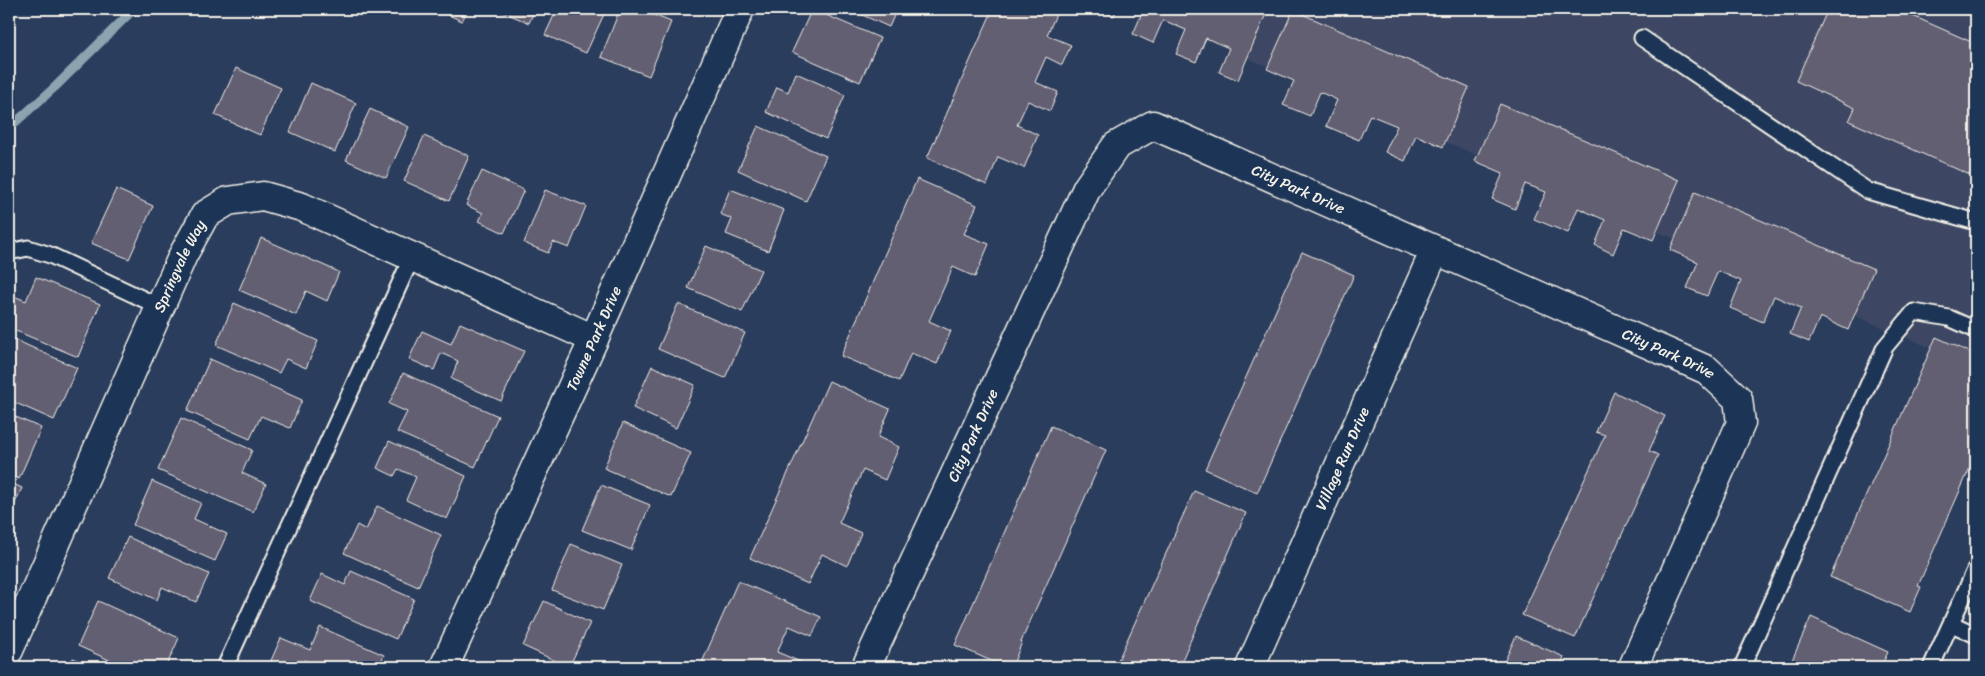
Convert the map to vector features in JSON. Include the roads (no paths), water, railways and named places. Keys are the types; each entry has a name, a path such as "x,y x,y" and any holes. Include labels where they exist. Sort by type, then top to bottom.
{"street":[{"name":"Towne Park Drive","path":"444,667 594,339 740,9"},
{"name":"City Park Drive","path":"866,667 1087,188 1116,146 1153,125 1707,370 1738,399 1741,423 1633,667"},
{"name":"Springvale Way","path":"9,650 183,255 206,215 228,201 263,196 302,207 594,339"},
{"name":"Village Run Drive","path":"1250,667 1435,250"}],"lane":[{"path":"1642,38 1868,191 1976,222"},
{"path":"9,252 28,248 50,255 160,307"},
{"path":"225,667 412,257"},
{"path":"1742,667 1885,347 1914,312 1949,318 1976,330"},
{"path":"1931,667 1976,568"},
{"path":"1952,624 1976,635"}],"waterway":[{"path":"9,128 55,87 134,9"}]}
